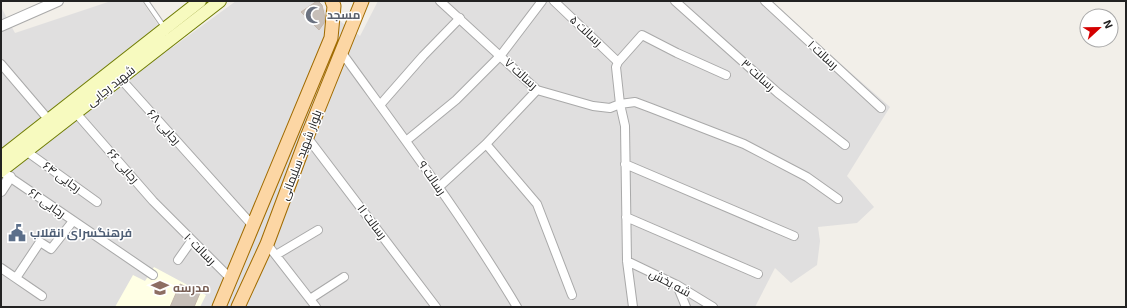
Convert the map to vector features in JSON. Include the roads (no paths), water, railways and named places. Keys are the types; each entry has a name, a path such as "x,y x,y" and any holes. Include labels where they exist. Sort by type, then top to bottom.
{"main road":[{"name":"شهید رجایی","path":"1,156 200,1"},
{"name":"شهید رجایی","path":"4,173 26,151 220,1"},
{"name":"بلوار شهید سلیمانی","path":"219,307 331,38 334,6 332,1"},
{"name":"بلوار شهید سلیمانی","path":"238,307 267,244 307,137 362,1"}],"street":[{"path":"1,26 58,1"},
{"name":"رسالت ۷","path":"440,1 501,55 537,90 593,106 610,108 620,104 635,102 744,144 807,176 838,198"},
{"path":"406,141 456,100 501,55 542,1"},
{"name":"رسالت ۵","path":"554,1 618,62"},
{"name":"رسالت ۳","path":"675,1 778,93 845,145"},
{"name":"رسالت ۱","path":"765,1 881,108"},
{"path":"380,105 423,56 460,18"},
{"path":"633,307 627,261 625,126 620,104 616,67 618,62 642,35 677,53 726,75"},
{"name":"رسالت ۹","path":"342,53 439,187 497,274 517,307"},
{"path":"1,64 48,119"},
{"name":"رجایی ۶۸","path":"120,78 253,226"},
{"path":"439,187 486,144 537,90"},
{"name":"رجایی ۶۶","path":"76,113 153,201 170,218"},
{"name":"رسالت ۱۱","path":"307,137 436,307"},
{"path":"486,144 537,204 572,295"},
{"name":"رجایی ۶۴","path":"26,151 97,202"},
{"path":"625,164 794,236"},
{"path":"1,191 4,173"},
{"name":"رجایی ۶۲","path":"4,173 153,275"},
{"path":"626,217 758,274"},
{"name":"رسالت ۱۰","path":"170,218 231,279"},
{"path":"16,278 40,242 50,249 73,221"},
{"path":"276,255 318,230"},
{"path":"178,260 192,240"},
{"path":"267,244 316,307"},
{"name":"شه بخش","path":"627,261 677,285 713,307"},
{"path":"1,268 42,296"},
{"path":"310,299 344,277"},
{"path":"677,285 686,307"}],"lane":[{"path":"146,1 165,28"}],"place":[{"name":"مسجد","path":"314,15"},
{"name":"فرهنگسرای انقلاب","path":"17,233"},
{"name":"مدرسه","path":"160,288"}]}
